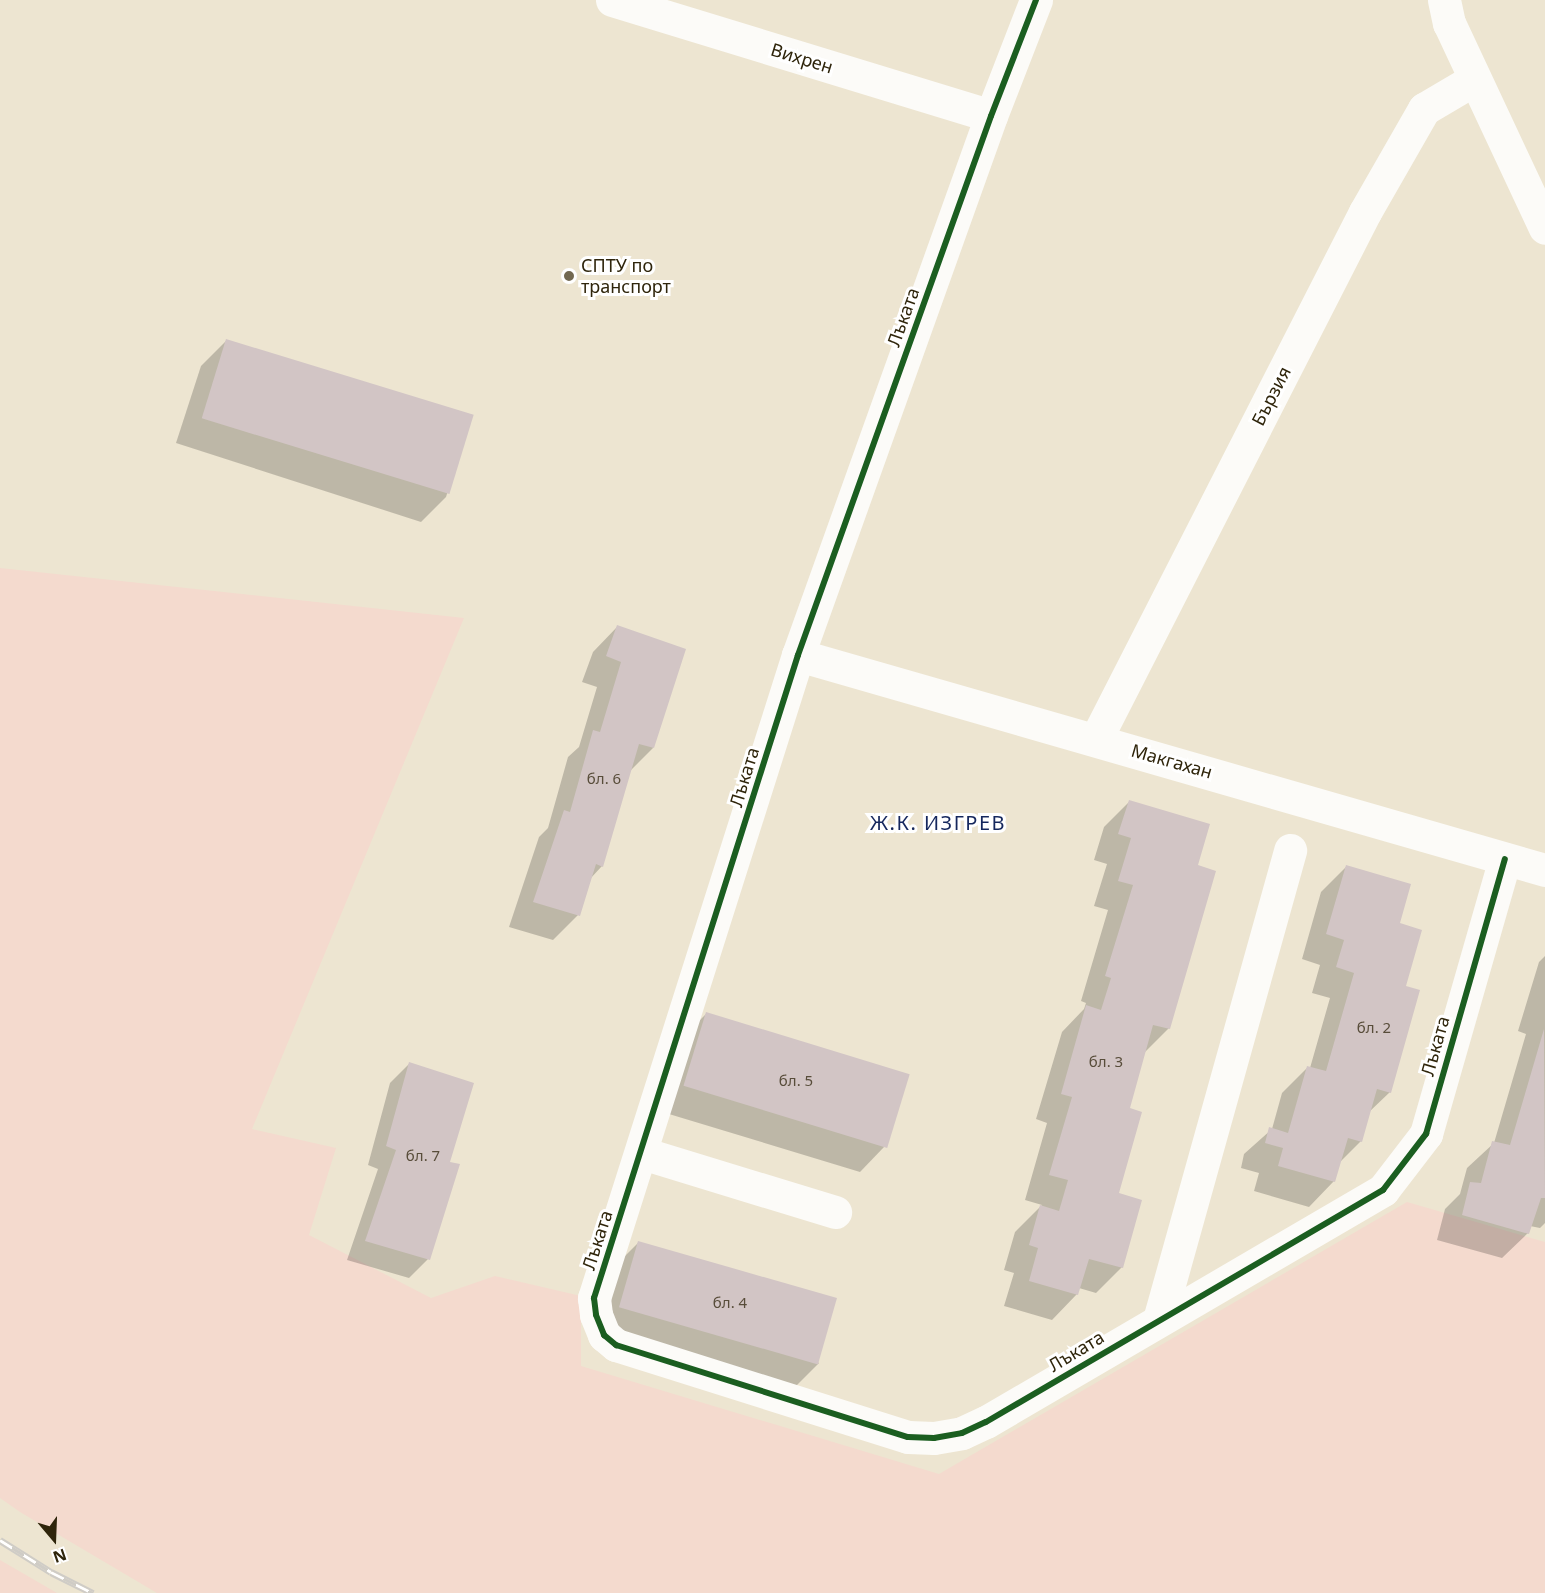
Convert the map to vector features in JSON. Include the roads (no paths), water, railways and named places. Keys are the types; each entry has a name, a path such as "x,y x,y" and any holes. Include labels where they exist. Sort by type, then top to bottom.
{"street":[{"name":"Вихрен","path":"612,0 991,116"},
{"name":"Лъката","path":"1036,0 991,116 798,655 642,1153 594,1298 596,1315 604,1335 616,1345 908,1437 934,1438 962,1433 986,1422 1383,1190 1426,1134 1505,859"},
{"path":"1440,8 1545,228"},
{"name":"Бързия","path":"1096,739 1365,212 1424,109 1475,79"},
{"name":"Макгахан","path":"798,655 1545,870"},
{"path":"1159,1320 1290,850"},
{"path":"642,1153 835,1212"}],"railway":[{"path":"0,1540 51,1572 93,1593"}],"place":[{"name":"СПТУ по транспорт","path":"569,276"}],"district":[{"name":"Ж.К. ИЗГРЕВ","path":"938,822"}]}
